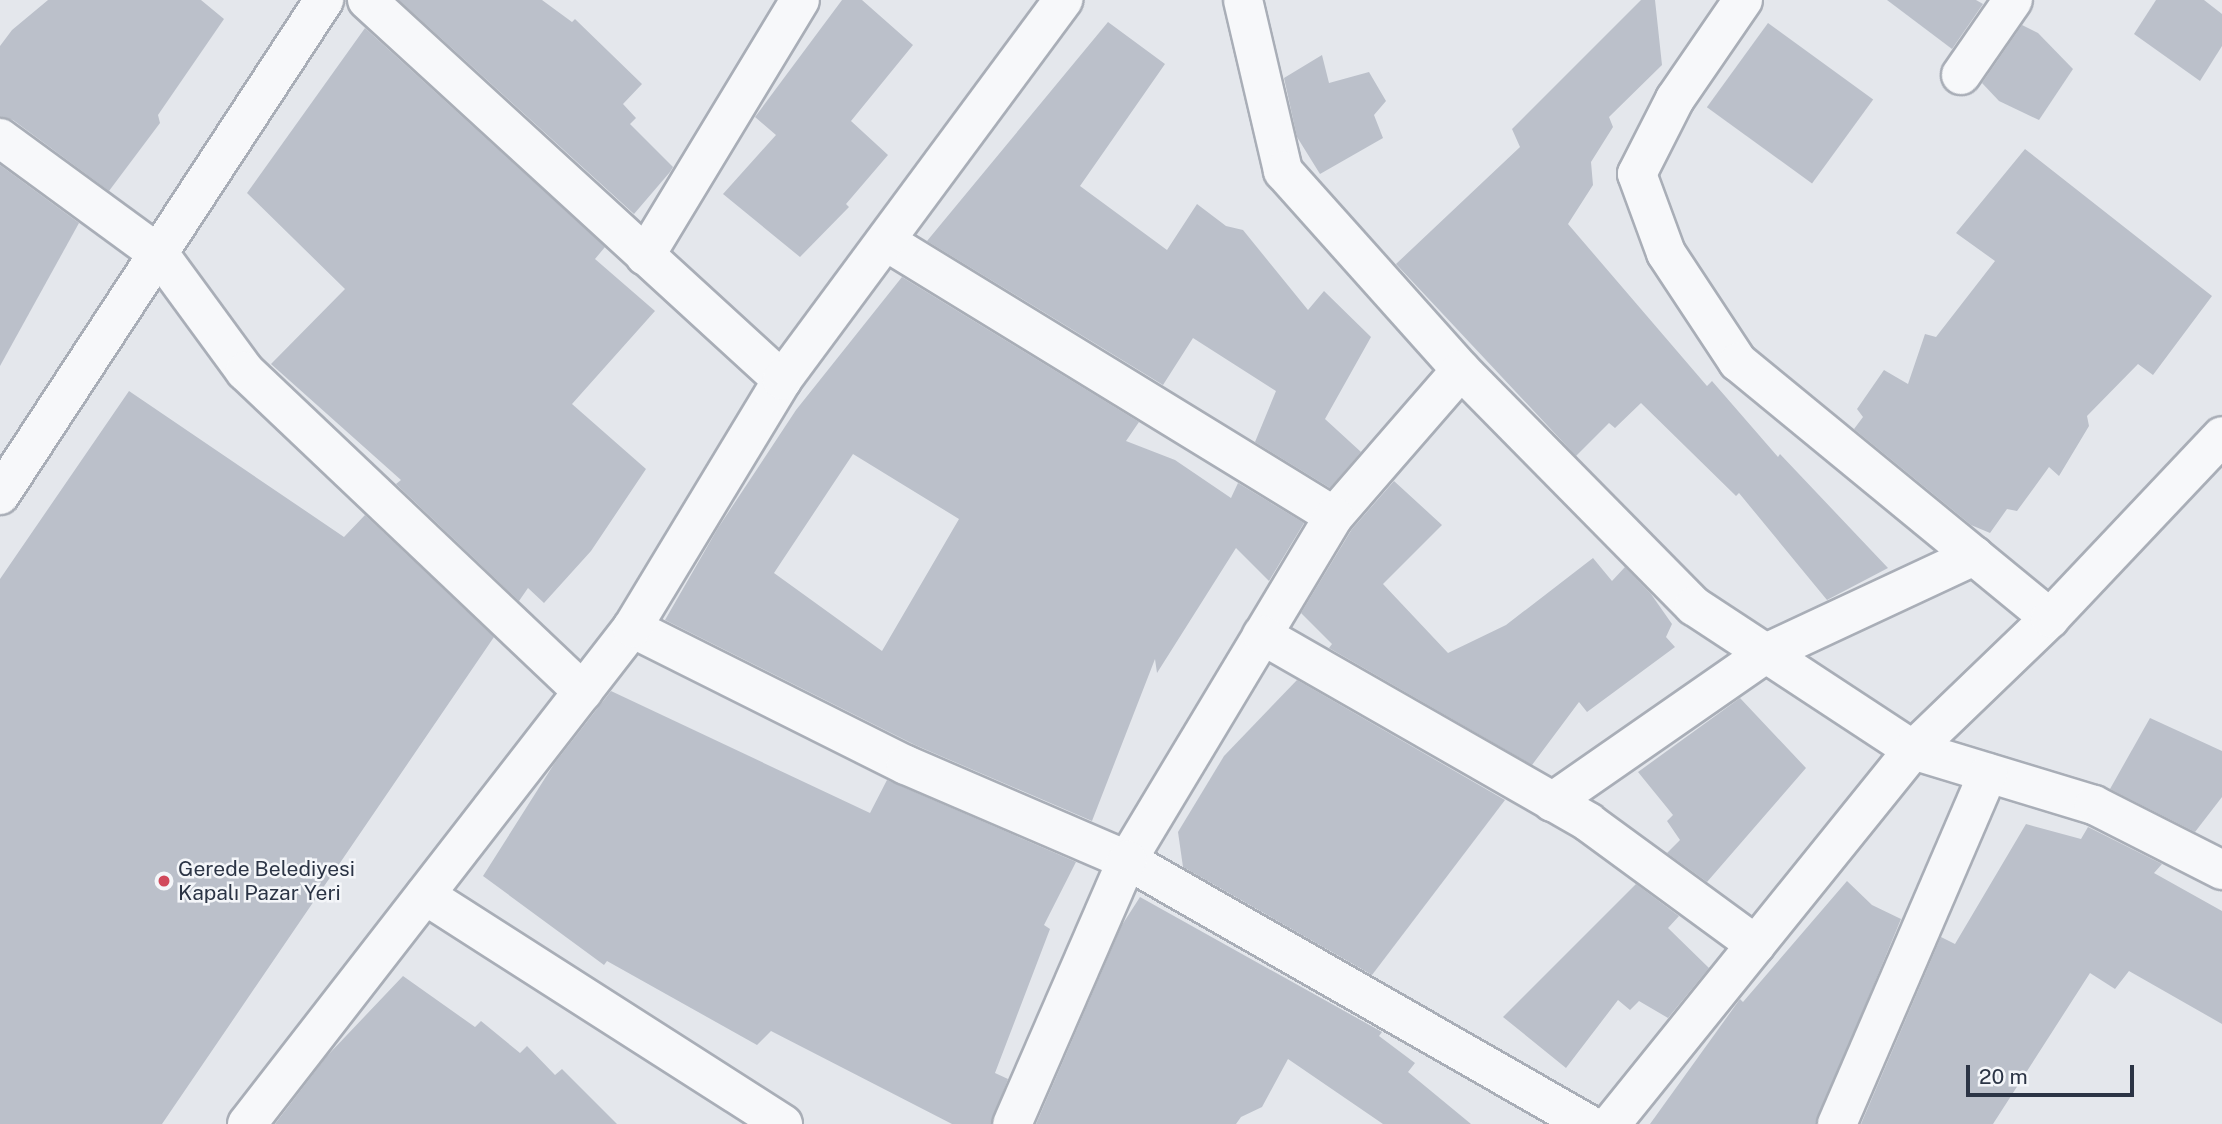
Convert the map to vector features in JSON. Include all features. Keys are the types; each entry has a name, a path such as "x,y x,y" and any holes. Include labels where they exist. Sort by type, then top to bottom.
{"street":[{"path":"0,495 160,255 324,0"},
{"path":"367,0 782,380"},
{"path":"645,256 800,0"},
{"path":"247,1124 632,628 782,380 887,242 1063,0"},
{"path":"1243,0 1283,171 1461,370 1694,606 1913,750 2094,805 2222,870"},
{"path":"1743,0 1675,99 1637,174 1666,253 1738,362 2050,618"},
{"path":"1961,75 2014,0"},
{"path":"0,138 160,255 245,371 583,692"},
{"path":"887,242 1334,516"},
{"path":"1012,1124 1127,860 1334,516 1461,370"},
{"path":"1611,1124 1913,750 2050,618 2222,436"},
{"path":"1552,802 1766,653 1973,556"},
{"path":"632,628 906,765 1127,860 1588,1124"},
{"path":"1262,635 1588,822 1756,946"},
{"path":"1837,1124 1988,773"},
{"path":"425,895 783,1124"}],"building":[{"path":"48,0 201,0 224,19 158,115 160,123 109,191 13,120 0,117 0,46 12,30"},
{"path":"399,0 542,0 572,22 575,19 642,84 623,104 636,118 630,124 673,167 670,172 634,214"},
{"path":"842,0 862,0 913,45 851,121 888,155 846,204 849,207 800,257 723,194 776,135 755,117"},
{"path":"1641,0 1655,0 1662,65 1609,117 1613,127 1591,162 1593,185 1568,224 1707,386 1712,381 1778,457 1780,454 1888,568 1827,600 1739,493 1736,496 1641,403 1615,428 1609,423 1576,456 1396,264 1520,147 1512,129"},
{"path":"1887,0 1976,0 1983,4 1952,49"},
{"path":"2156,0 2204,0 2222,14 2222,46 2200,81 2134,34"},
{"path":"1108,22 1165,64 1080,186 1167,250 1197,204 1226,226 1243,230 1308,310 1324,291 1371,337 1325,419 1361,452 1330,488 1255,442 1276,391 1193,338 1163,385 927,241"},
{"path":"1768,23 1873,99 1812,184 1707,107"},
{"path":"2022,25 2038,33 2073,69 2039,120 1999,101 1982,83"},
{"path":"365,28 605,247 595,259 655,311 572,404 646,469 591,551 544,603 528,588 519,601 396,484 401,480 271,364 345,289 247,193"},
{"path":"1322,55 1329,83 1369,72 1386,101 1374,115 1383,138 1320,174 1297,137 1284,78"},
{"path":"2025,149 2212,296 2153,375 2138,364 2087,416 2089,426 2059,476 2049,467 2017,511 2007,509 1990,533 1971,525 1854,429 1863,417 1857,409 1884,370 1908,384 1925,334 1936,337 1995,261 1956,233"},
{"path":"0,165 79,223 0,366"},
{"path":"902,277 1139,422 1126,441 1175,460 1231,498 1238,483 1304,523 1269,581 1236,548 1157,673 1155,659 1092,821 915,745 665,620 718,528 796,410","holes":["853,454 959,519 882,651 774,573"]},
{"name":"Gerede Belediyesi Kapalı Pazar Yeri","path":"129,391 344,537 365,515 494,637 162,1124 0,1124 0,579"},
{"path":"1394,481 1442,525 1383,584 1448,653 1506,625 1593,558 1612,581 1625,567 1651,594 1672,624 1666,637 1675,647 1587,712 1579,702 1532,765 1329,648 1332,644 1301,613 1352,529"},
{"path":"1297,680 1505,800 1372,975 1183,867 1178,832 1224,756"},
{"path":"611,691 870,813 887,780 1076,862 1044,925 1050,929 995,1073 1008,1079 991,1124 952,1124 771,1031 757,1045 607,961 604,965 483,876 554,764"},
{"path":"1740,698 1806,768 1707,882 1667,853 1680,840 1667,821 1673,815 1638,772"},
{"path":"2150,718 2222,751 2222,797 2195,832 2110,789"},
{"path":"2026,824 2081,839 2088,827 2162,864 2154,873 2222,911 2222,1024 2129,971 2115,989 2090,973 1993,1124 1861,1124 1941,937 1955,944"},
{"path":"1847,881 1872,905 1901,919 1816,1124 1650,1124 1740,999 1743,1002"},
{"path":"1636,884 1679,916 1668,928 1709,968 1668,1018 1639,1001 1630,1010 1618,1000 1566,1068 1503,1017"},
{"path":"1140,897 1382,1032 1379,1036 1415,1063 1408,1072 1471,1124 1383,1124 1288,1059 1262,1107 1241,1117 1236,1124 1036,1124 1122,925"},
{"path":"403,976 475,1027 481,1021 520,1053 527,1046 555,1075 562,1069 617,1124 275,1124 327,1056"}],"place":[{"name":"Gerede Belediyesi Kapalı Pazar Yeri","path":"164,881"}]}
